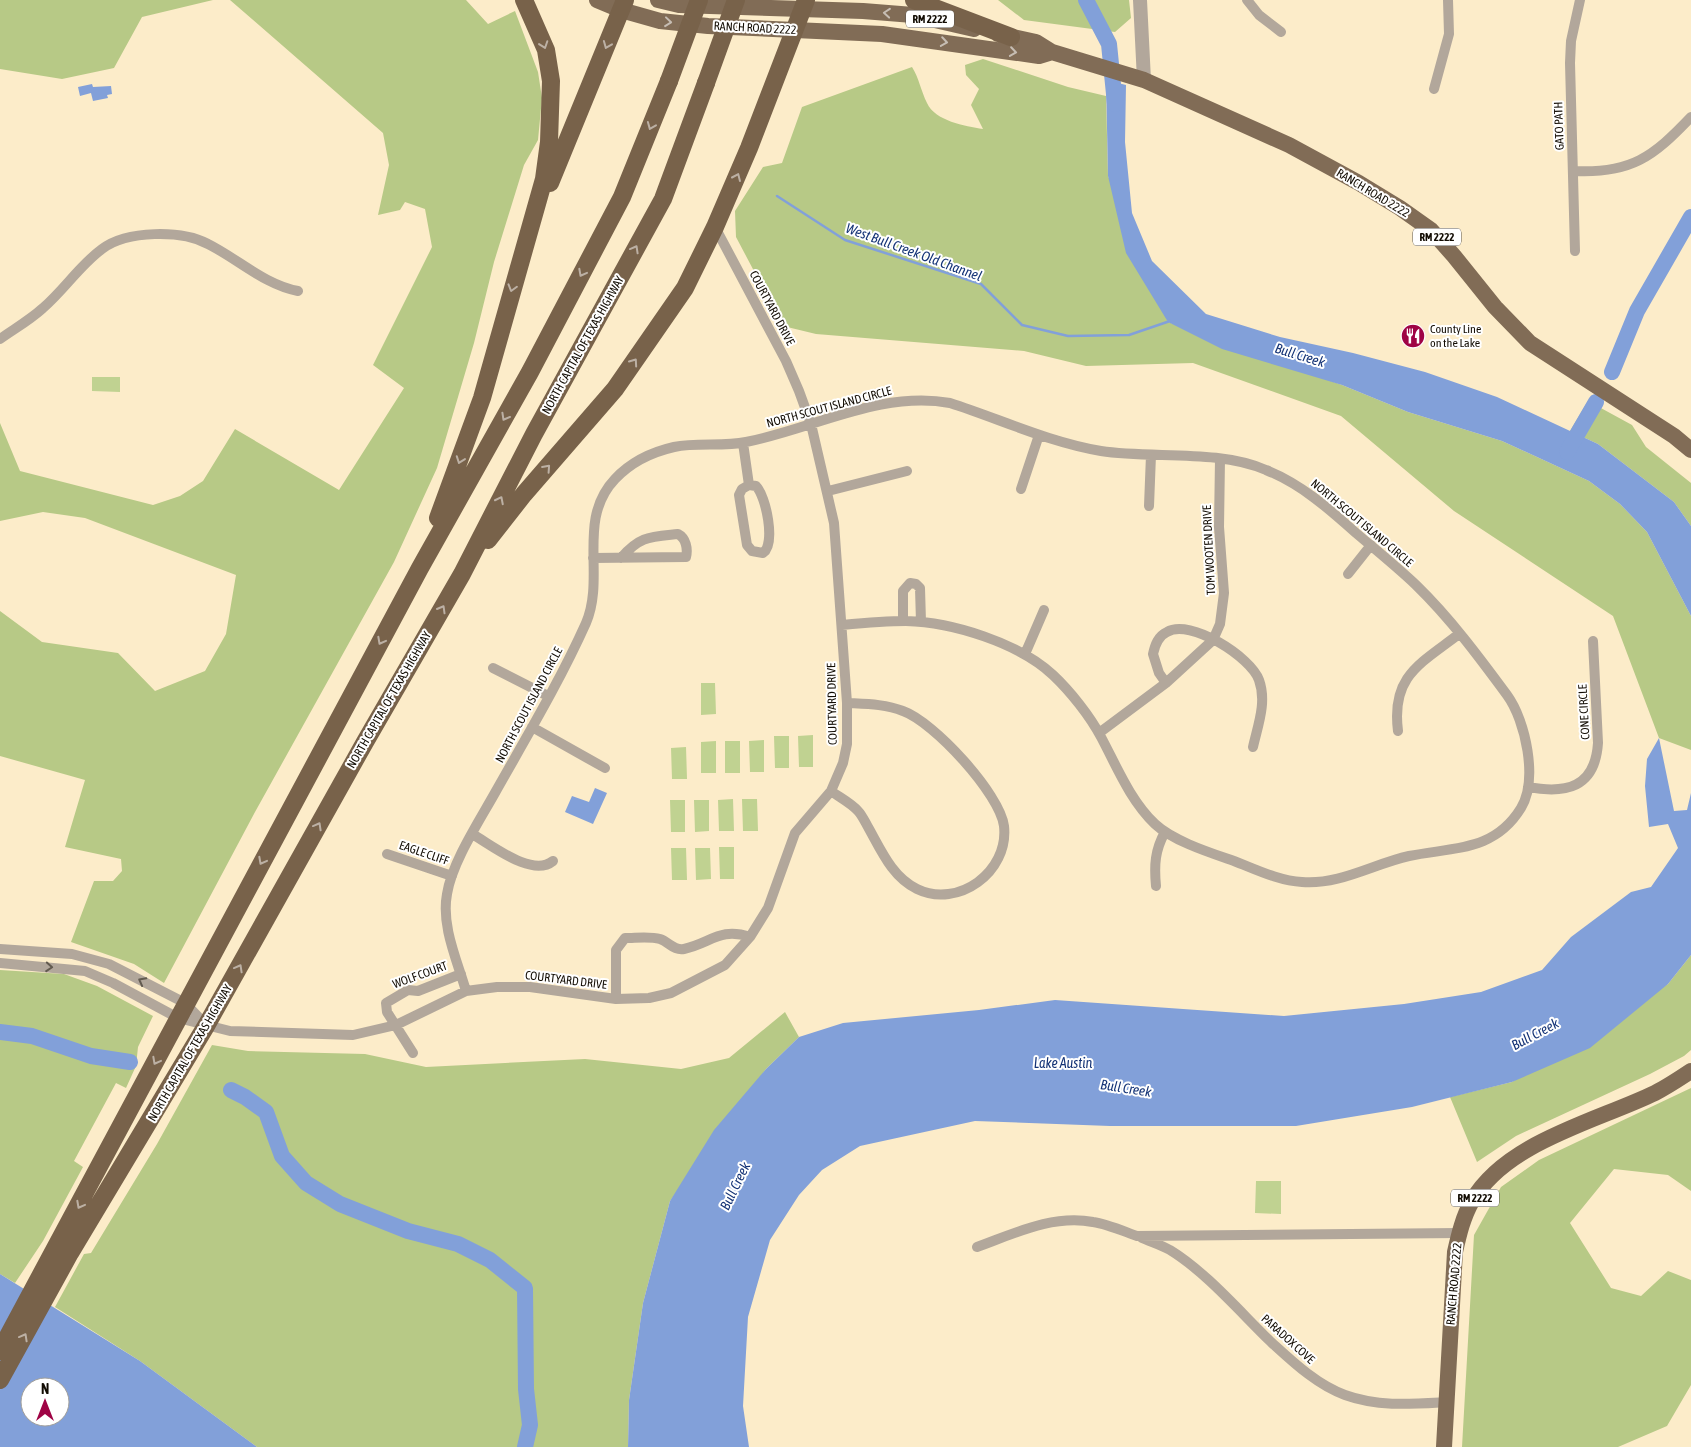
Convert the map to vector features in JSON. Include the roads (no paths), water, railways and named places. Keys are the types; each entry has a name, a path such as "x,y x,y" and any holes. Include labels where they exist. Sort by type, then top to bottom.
{"highway":[{"path":"420,568 482,398 544,180 552,96 546,50 524,0"},
{"name":"NORTH CAPITAL OF TEXAS HIGHWAY","path":"0,1380 182,1011 420,568 530,372 622,197 669,81 699,0"},
{"name":"NORTH CAPITAL OF TEXAS HIGHWAY","path":"0,1351 206,1026 364,742 462,574 534,434 663,199 736,0"},
{"path":"914,0 1011,37"},
{"path":"462,574 524,494 616,390 685,288 715,227 749,148 805,4"},
{"path":"526,241 623,5"}],"main road":[{"name":"RANCH ROAD 2222","path":"597,0 623,5 660,21 708,26 882,34 1039,56 1052,52"},
{"name":"RANCH ROAD 2222","path":"658,0 679,5 805,4 913,15 1036,42 1052,52 1144,80 1289,145 1400,208 1431,230 1494,307 1530,343 1674,436 1691,450"},
{"name":"RANCH ROAD 2222","path":"1444,1447 1455,1252 1459,1233 1473,1200 1494,1175 1521,1153 1656,1092 1691,1071"}],"street":[{"path":"1140,0 1144,80"},
{"path":"1247,0 1258,15 1281,32"},
{"path":"1434,89 1449,34 1448,0"},
{"name":"GATO PATH","path":"1575,252 1570,63 1571,41 1580,0"},
{"path":"1573,171 1595,172 1616,170 1639,162 1663,146 1691,117"},
{"name":"COURTYARD DRIVE","path":"182,1011 206,1026 230,1031 264,1034 353,1035 396,1025 466,991 497,987 530,987 616,999 648,998 671,993 725,965 750,937 768,908 796,832 831,791 847,744 847,703 834,523 811,424 800,391 786,362 715,227"},
{"path":"0,339 43,308 102,248 119,241 145,235 169,234 192,237 208,243 282,289 298,292"},
{"name":"NORTH SCOUT ISLAND CIRCLE","path":"466,991 446,916 447,892 452,876 472,834 532,727 587,621 590,606 593,558 593,520 602,495 628,468 643,458 675,446 743,443 891,402 931,399 969,409 1068,445 1104,451 1220,459 1264,469 1293,483 1314,496 1414,583 1459,634 1512,701 1525,735 1529,758 1528,787 1523,806 1512,819 1501,831 1477,846 1404,857 1342,878 1321,882 1300,882 1279,878 1219,856 1165,832 1153,823 1123,782 1099,733 1053,675 1025,654 980,636 921,622 903,621 842,625"},
{"path":"1020,489 1039,435"},
{"path":"743,443 749,485"},
{"path":"1149,506 1151,455"},
{"name":"TOM WOOTEN DRIVE","path":"1099,733 1166,683 1214,640 1222,618 1224,593 1218,527 1220,459"},
{"path":"828,491 907,471"},
{"path":"749,485 756,486 763,494 770,540 768,550 763,553 752,551 747,545 739,494 742,489 749,485"},
{"path":"593,558 621,558 686,557 687,552 685,542 678,534 643,538 632,544 621,558"},
{"path":"1348,574 1370,545"},
{"path":"903,621 903,591 906,586 916,584 920,588 921,622"},
{"path":"1025,654 1044,610"},
{"path":"1166,683 1159,673 1153,654 1160,637 1176,628 1198,632 1243,659 1254,669 1259,680 1263,704 1253,747"},
{"path":"1398,731 1396,712 1406,677 1459,634"},
{"name":"CONE CIRCLE","path":"1528,787 1561,790 1581,782 1590,773 1598,754 1593,642"},
{"path":"493,668 548,696"},
{"path":"831,791 859,811 888,863 900,877 916,889 936,895 958,892 972,887 986,876 997,861 1002,848 1004,826 996,807 978,779 944,739 927,725 905,712 884,705 847,703"},
{"path":"532,727 605,768"},
{"path":"1156,886 1154,868 1157,848 1165,832"},
{"path":"472,834 528,866 547,866 553,860"},
{"name":"EAGLE CLIFF","path":"387,854 452,876"},
{"path":"616,999 616,950 625,938 662,939 676,949 684,949 723,933 736,932 750,937"},
{"path":"0,949 72,954 93,958 109,964 206,1026"},
{"path":"0,964 85,971 182,1011"},
{"name":"WOLF COURT","path":"413,1053 387,1012 386,1003 394,996 408,990 418,991 461,974"},
{"path":"977,1247 1035,1227 1063,1220 1092,1222 1137,1236 1459,1233"},
{"name":"PARADOX COVE","path":"1137,1236 1170,1250 1201,1275 1293,1362 1318,1381 1344,1395 1370,1402 1398,1405 1446,1402"}],"water":[{"path":"1106,80 1126,85 1125,142 1132,213 1152,261 1206,314 1280,337 1353,353 1425,372 1497,397 1598,444 1674,502 1691,526 1691,616 1647,532 1620,504 1589,481 1502,441 1408,412 1342,385 1222,349 1168,322 1126,253 1108,176"},
{"path":"92,84 93,87 111,86 112,94 107,95 108,98 93,101 91,93 80,96 78,87"},
{"name":"Lake Austin","path":"1659,738 1674,811 1687,810 1691,793 1691,955 1668,984 1590,1048 1512,1082 1412,1107 1296,1126 1110,1126 975,1121 860,1146 822,1170 799,1195 770,1240 748,1317 743,1406 749,1447 628,1447 629,1400 643,1303 670,1201 714,1130 766,1069 799,1037 843,1023 979,1010 1055,1000 1284,1016 1404,1004 1481,992 1542,970 1571,937 1631,892 1651,887 1678,848 1668,824 1649,827 1645,786 1647,759"},
{"path":"595,788 607,793 593,824 565,812 572,796 589,802"},
{"path":"0,1274 140,1361 257,1447 0,1447"}],"waterway":[{"name":"Bull Creek","path":"1086,0 1109,44 1115,104"},
{"name":"West Bull Creek Old Channel","path":"777,196 845,240 981,284 1022,325 1068,336 1129,335 1170,321"},
{"path":"1612,372 1637,311 1691,217"},
{"path":"1567,452 1596,402"},
{"path":"0,1032 32,1036 91,1056 130,1062"},
{"path":"231,1090 245,1097 266,1112 282,1156 306,1183 340,1204 408,1231 458,1244 490,1260 525,1288 526,1389 530,1425 525,1447"}],"place":[{"name":"County Line on the Lake","path":"1413,336"}]}
